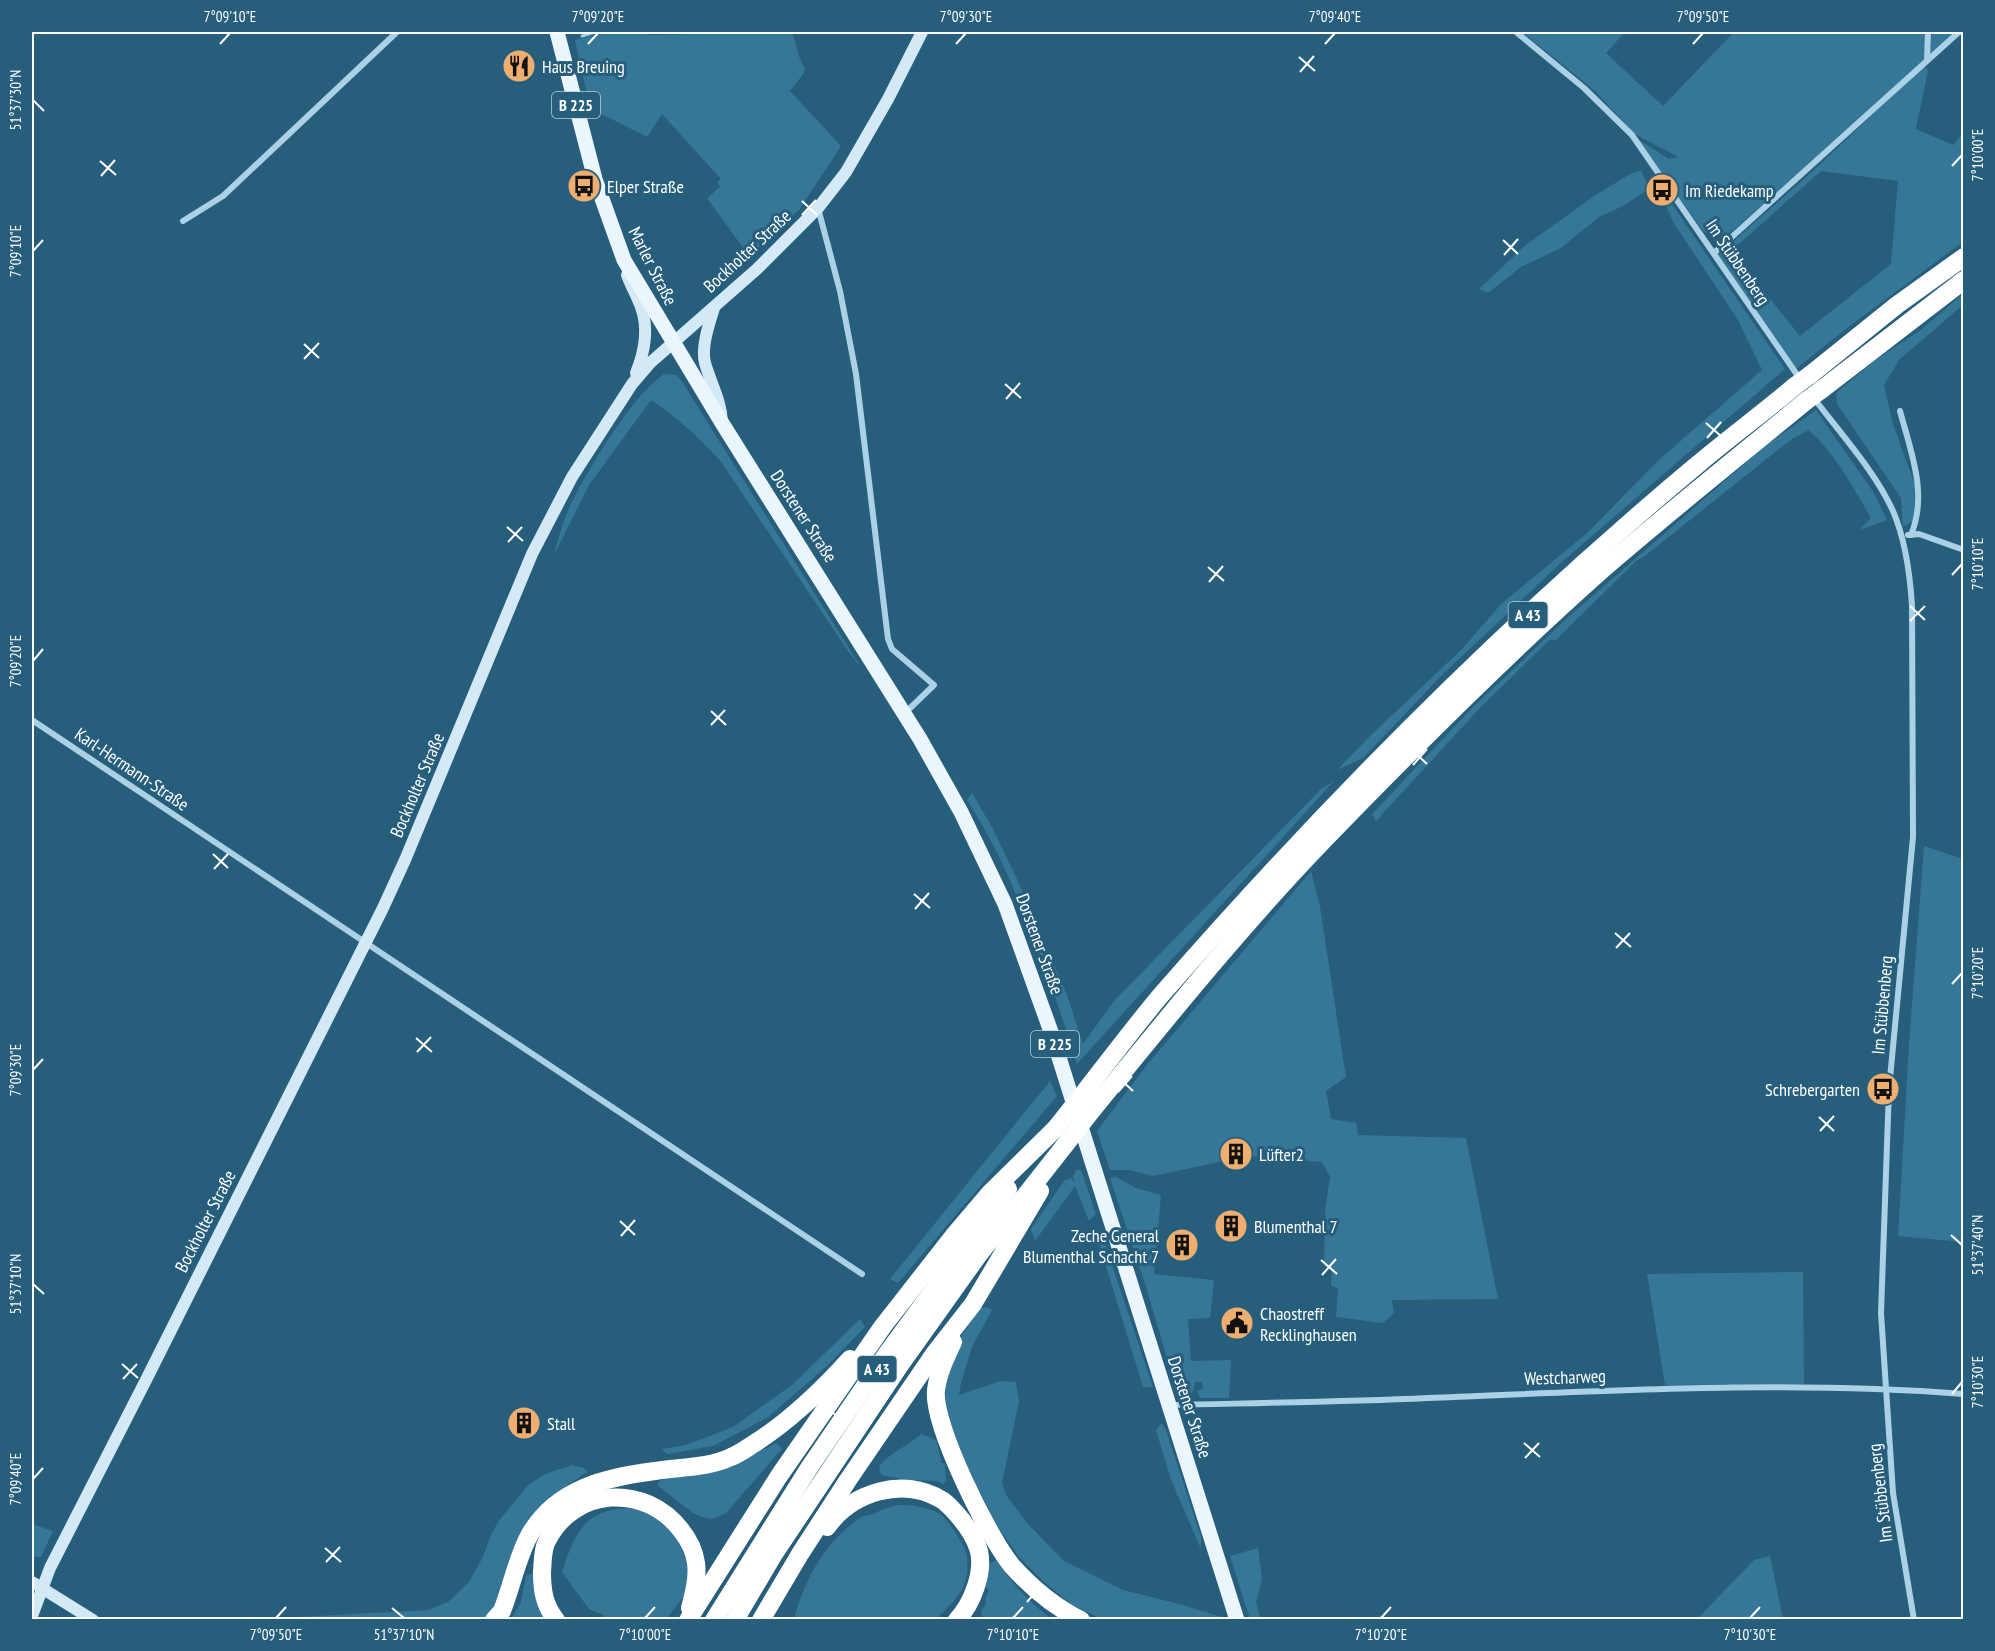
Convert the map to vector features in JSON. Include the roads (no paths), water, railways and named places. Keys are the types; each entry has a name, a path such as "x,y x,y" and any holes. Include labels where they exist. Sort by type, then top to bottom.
{"highway":[{"name":"A 43","path":"735,1620 786,1536 900,1365 977,1257 1195,984 1322,842 1500,665 1602,571 1808,388 1897,305 1964,257"},
{"name":"A 43","path":"714,1620 809,1468 888,1352 963,1249 1160,997 1295,847 1407,732 1523,619 1698,464 1964,280"},
{"path":"687,1620 779,1476 883,1326 989,1194 1055,1129"},
{"path":"762,1620 777,1590 842,1489 934,1354 973,1304 1028,1214 1065,1145"},
{"path":"973,1304 969,1317 943,1364 936,1391 940,1421 985,1521 1006,1558 1048,1600 1081,1620"},
{"path":"494,1620 502,1611 522,1552 531,1533 549,1510 563,1498 580,1488 617,1476 708,1464 732,1457 778,1428 815,1396 883,1326"},
{"path":"762,1620 834,1517 857,1500 881,1490 900,1488 920,1491 942,1500 966,1523 979,1552 979,1575 964,1612 957,1620"},
{"path":"556,1620 544,1598 543,1557 546,1541 560,1522 572,1511 593,1501 626,1496 661,1509 676,1523 691,1543 696,1563 696,1584 687,1620"}],"main road":[{"name":"Marler Straße","path":"557,32 595,179 624,260 673,343"},
{"name":"Dorstener Straße","path":"673,343 920,739 961,812 1005,904 1050,1029 1237,1618"}],"street":[{"path":"183,221 223,196 397,32"},
{"name":"Bockholter Straße","path":"32,1616 37,1585 50,1568 147,1378 405,860 532,554 572,477 632,384 650,363 757,269 818,208 846,172 888,99 922,32"},
{"name":"Im Stübbenberg","path":"1516,32 1584,88 1632,135 1883,492 1902,536 1909,570 1912,606 1912,837 1889,1089 1881,1313 1893,1493 1914,1620"},
{"path":"1927,60 1928,32"},
{"path":"1714,254 1959,32"},
{"path":"818,208 840,291 856,374 888,639 892,650 934,685 904,715"},
{"path":"624,260 628,278 642,309 646,334 643,357 632,384"},
{"path":"714,308 707,333 704,361 722,406 722,423"},
{"path":"1900,411 1918,477 1919,508 1911,535"},
{"path":"1902,536 1919,534 1964,550"},
{"name":"Karl-Hermann-Straße","path":"32,720 862,1274"},
{"name":"Westcharweg","path":"1168,1405 1404,1400 1664,1388 1885,1388 1964,1394"},
{"path":"37,1585 93,1620"}],"waterway":[{"path":"582,36 595,32"}],"place":[{"name":"Haus Breuing","path":"519,66"},
{"name":"Elper Straße","path":"584,186"},
{"name":"Im Riedekamp","path":"1662,190"},
{"name":"Schrebergarten","path":"1883,1089"},
{"name":"Lüfter2","path":"1236,1154"},
{"name":"Blumenthal 7","path":"1231,1226"},
{"name":"Zeche General Blumenthal Schacht 7","path":"1182,1245"},
{"name":"Chaostreff Recklinghausen","path":"1237,1323"},
{"name":"Stall","path":"524,1423"}]}
